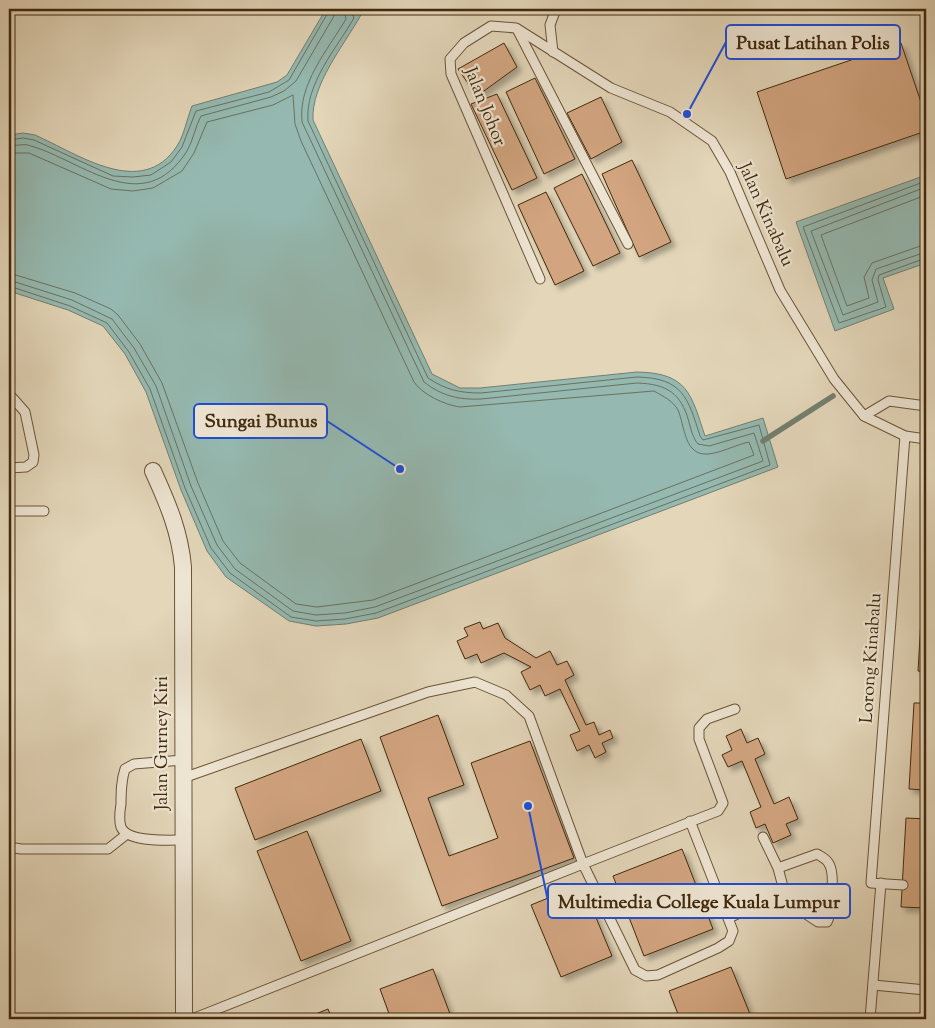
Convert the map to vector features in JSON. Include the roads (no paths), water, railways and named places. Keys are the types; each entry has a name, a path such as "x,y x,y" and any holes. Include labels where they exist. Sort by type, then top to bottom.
{"street":[{"name":"Jalan Gurney Kiri","path":"154,472 174,516 181,542 183,567 184,1019"}],"lane":[{"path":"553,52 550,25 556,9"},
{"name":"Jalan Johor","path":"540,279 451,74 450,60 464,43 491,26 516,28 553,52"},
{"path":"516,28 628,244"},
{"name":"Jalan Kinabalu","path":"553,52 611,88 670,112 712,141 730,172 780,290 834,379 864,416 905,436"},
{"path":"9,394 26,412 34,455 33,462 26,467 9,468"},
{"path":"864,416 889,401 926,406"},
{"path":"905,436 926,438"},
{"name":"Lorong Kinabalu","path":"870,1019 876,883 905,436"},
{"path":"9,511 44,511"},
{"path":"183,778 428,692 476,682 506,695 529,716 583,864 636,970 646,976 658,975 729,941 733,931 690,821"},
{"path":"192,1019 718,811 723,802 699,739 699,728 707,719 736,709"},
{"path":"183,760 134,764 124,769 120,814 121,827 127,834 148,839 183,840"},
{"path":"9,847 21,850 108,849 127,834"},
{"path":"729,918 777,895 782,883 778,868 763,838"},
{"path":"777,895 818,922 826,922 832,914 830,866 824,858 817,854 778,868"},
{"path":"876,883 903,885"},
{"path":"873,985 926,990"}],"water":[{"path":"326,9 353,9 361,15 323,79 317,93 313,120 432,374 460,388 480,388 637,372 654,373 677,382 685,389 696,408 705,436 763,418 778,467 378,618 346,624 316,626 289,621 226,577 207,551 181,490 146,392 125,354 103,326 68,310 9,291 9,135 23,133 35,135 109,168 128,171 146,170 163,162 177,146 184,132 192,106 277,82 287,75"},
{"path":"926,175 926,263 883,278 894,309 835,331 796,222"}],"waterway":[{"path":"763,441 833,396"}],"place":[{"name":"Pusat Latihan Polis","path":"687,114"},
{"name":"Sungai Bunus","path":"400,469"},
{"name":"Multimedia College Kuala Lumpur","path":"528,806"}]}
